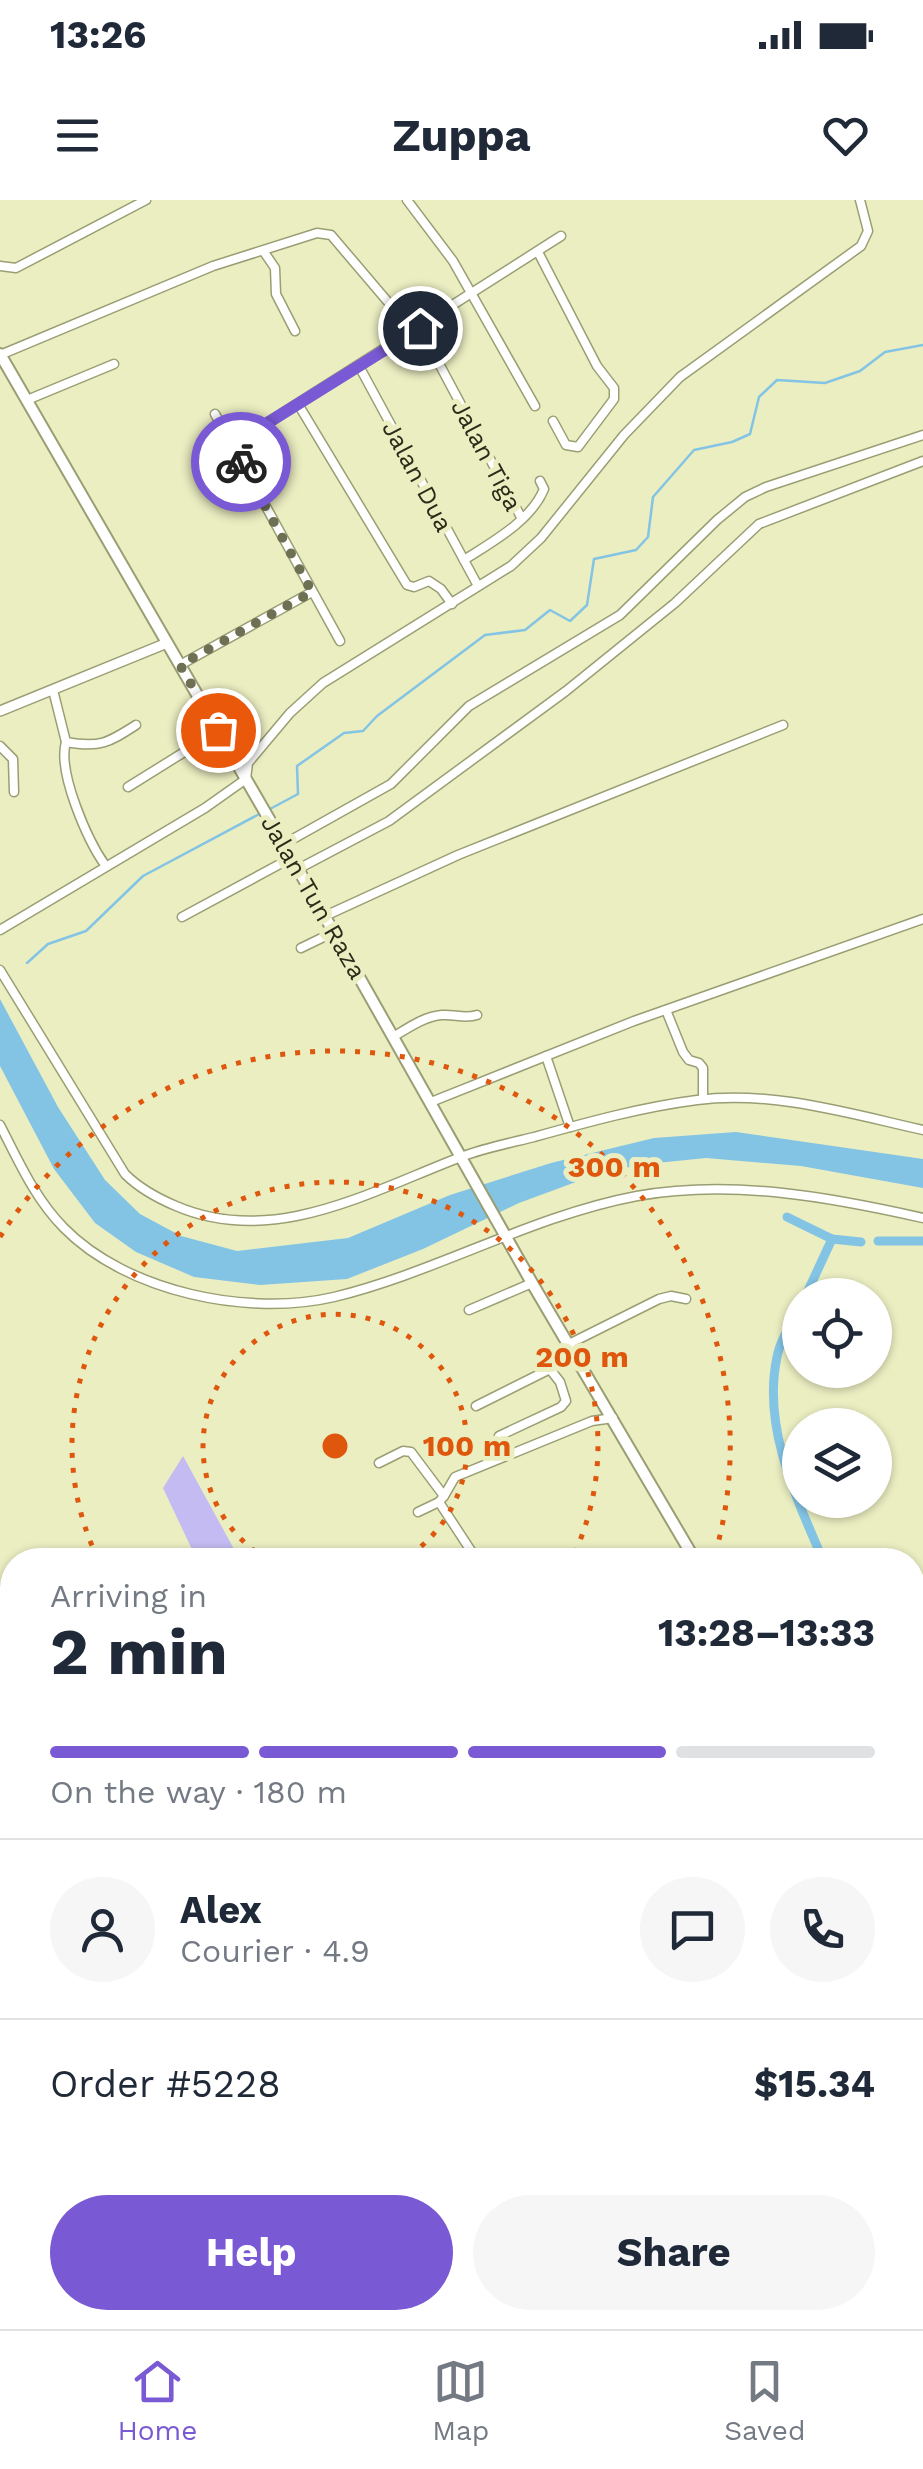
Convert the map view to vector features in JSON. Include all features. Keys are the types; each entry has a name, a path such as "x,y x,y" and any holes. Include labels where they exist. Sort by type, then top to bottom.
{"main road":[{"name":"Jalan Tun Raza","path":"0,354 688,1548"}],"street":[{"path":"0,266 16,268 146,200"},
{"path":"407,200 454,261 535,406"},
{"path":"0,930 205,808 246,779 248,764 290,713 323,683 511,566 541,538 624,434 685,372 861,246 868,231 860,200"},
{"path":"0,354 245,254 264,252 324,232 341,245 388,302"},
{"path":"232,445 561,236"},
{"path":"264,252 275,268 276,294 295,330"},
{"path":"538,252 597,366 611,382 614,398 578,447 566,446 554,422"},
{"name":"Jalan Tiga","path":"420,328 522,519 464,560"},
{"path":"27,400 114,364"},
{"name":"Jalan Dua","path":"358,366 478,586"},
{"path":"0,382 13,375"},
{"path":"298,404 407,584 414,587 429,580 452,604"},
{"path":"215,414 340,641"},
{"path":"284,844 374,796 410,767 469,706 620,615 745,497 923,435"},
{"path":"298,869 390,820 566,691 663,614 758,524 923,461"},
{"path":"522,519 542,495 540,480"},
{"path":"180,665 312,592"},
{"path":"0,711 166,643"},
{"path":"53,690 66,742 63,753 68,785 90,842 105,865"},
{"path":"325,916 458,855 783,724"},
{"path":"66,742 105,744 136,725"},
{"path":"128,788 218,730"},
{"path":"0,746 13,759 14,792"},
{"path":"182,918 291,858"},
{"path":"431,1102 666,1010 923,920"},
{"path":"301,948 334,932"},
{"path":"0,970 62,1077 125,1174 156,1196 188,1211 225,1218 253,1220 308,1214 358,1200 463,1156 633,1110 703,1099 732,1098 830,1109 923,1130"},
{"path":"666,1010 683,1052 703,1068 703,1099"},
{"path":"394,1037 440,1015 477,1015"},
{"path":"546,1056 570,1127"},
{"path":"0,1125 29,1180 64,1229 112,1263 195,1296 253,1304 331,1298 382,1282 504,1232 631,1197 702,1190 818,1197 923,1218"},
{"path":"470,1310 532,1282"},
{"path":"569,1344 659,1299 686,1299"},
{"path":"476,1406 576,1356"},
{"path":"498,1436 561,1407 566,1401 567,1396 549,1368"},
{"path":"418,1512 441,1499 456,1477 592,1421 612,1418"},
{"path":"379,1463 403,1451 411,1452 470,1548"}],"shaded area":[{"path":"183,1456 233,1548 191,1548 163,1488"}],"water":[{"path":"0,999 58,1107 105,1180 140,1214 181,1236 237,1251 348,1238 450,1195 551,1163 654,1138 736,1132 923,1159 923,1188 801,1166 706,1158 637,1165 519,1203 423,1249 347,1279 260,1285 194,1277 136,1252 95,1223 54,1169 0,1066"}],"waterway":[{"path":"270,809 298,794 297,766 344,733 363,731 377,716 485,635 525,630 550,610 570,621 587,605 594,559 636,550 648,537 653,497 694,450 750,434 759,397 777,380 825,383 860,371 885,352 923,345"},
{"path":"27,963 48,944 86,931 143,876 263,812"},
{"path":"787,1217 832,1239"},
{"path":"814,1278 832,1239 861,1242"},
{"path":"878,1241 923,1241"},
{"path":"782,1344 774,1383 778,1435 818,1548"}],"way so far":[{"path":"218,730 180,665 312,592 241,462"}],"route":[{"path":"241,462 232,445 420,328"}]}
